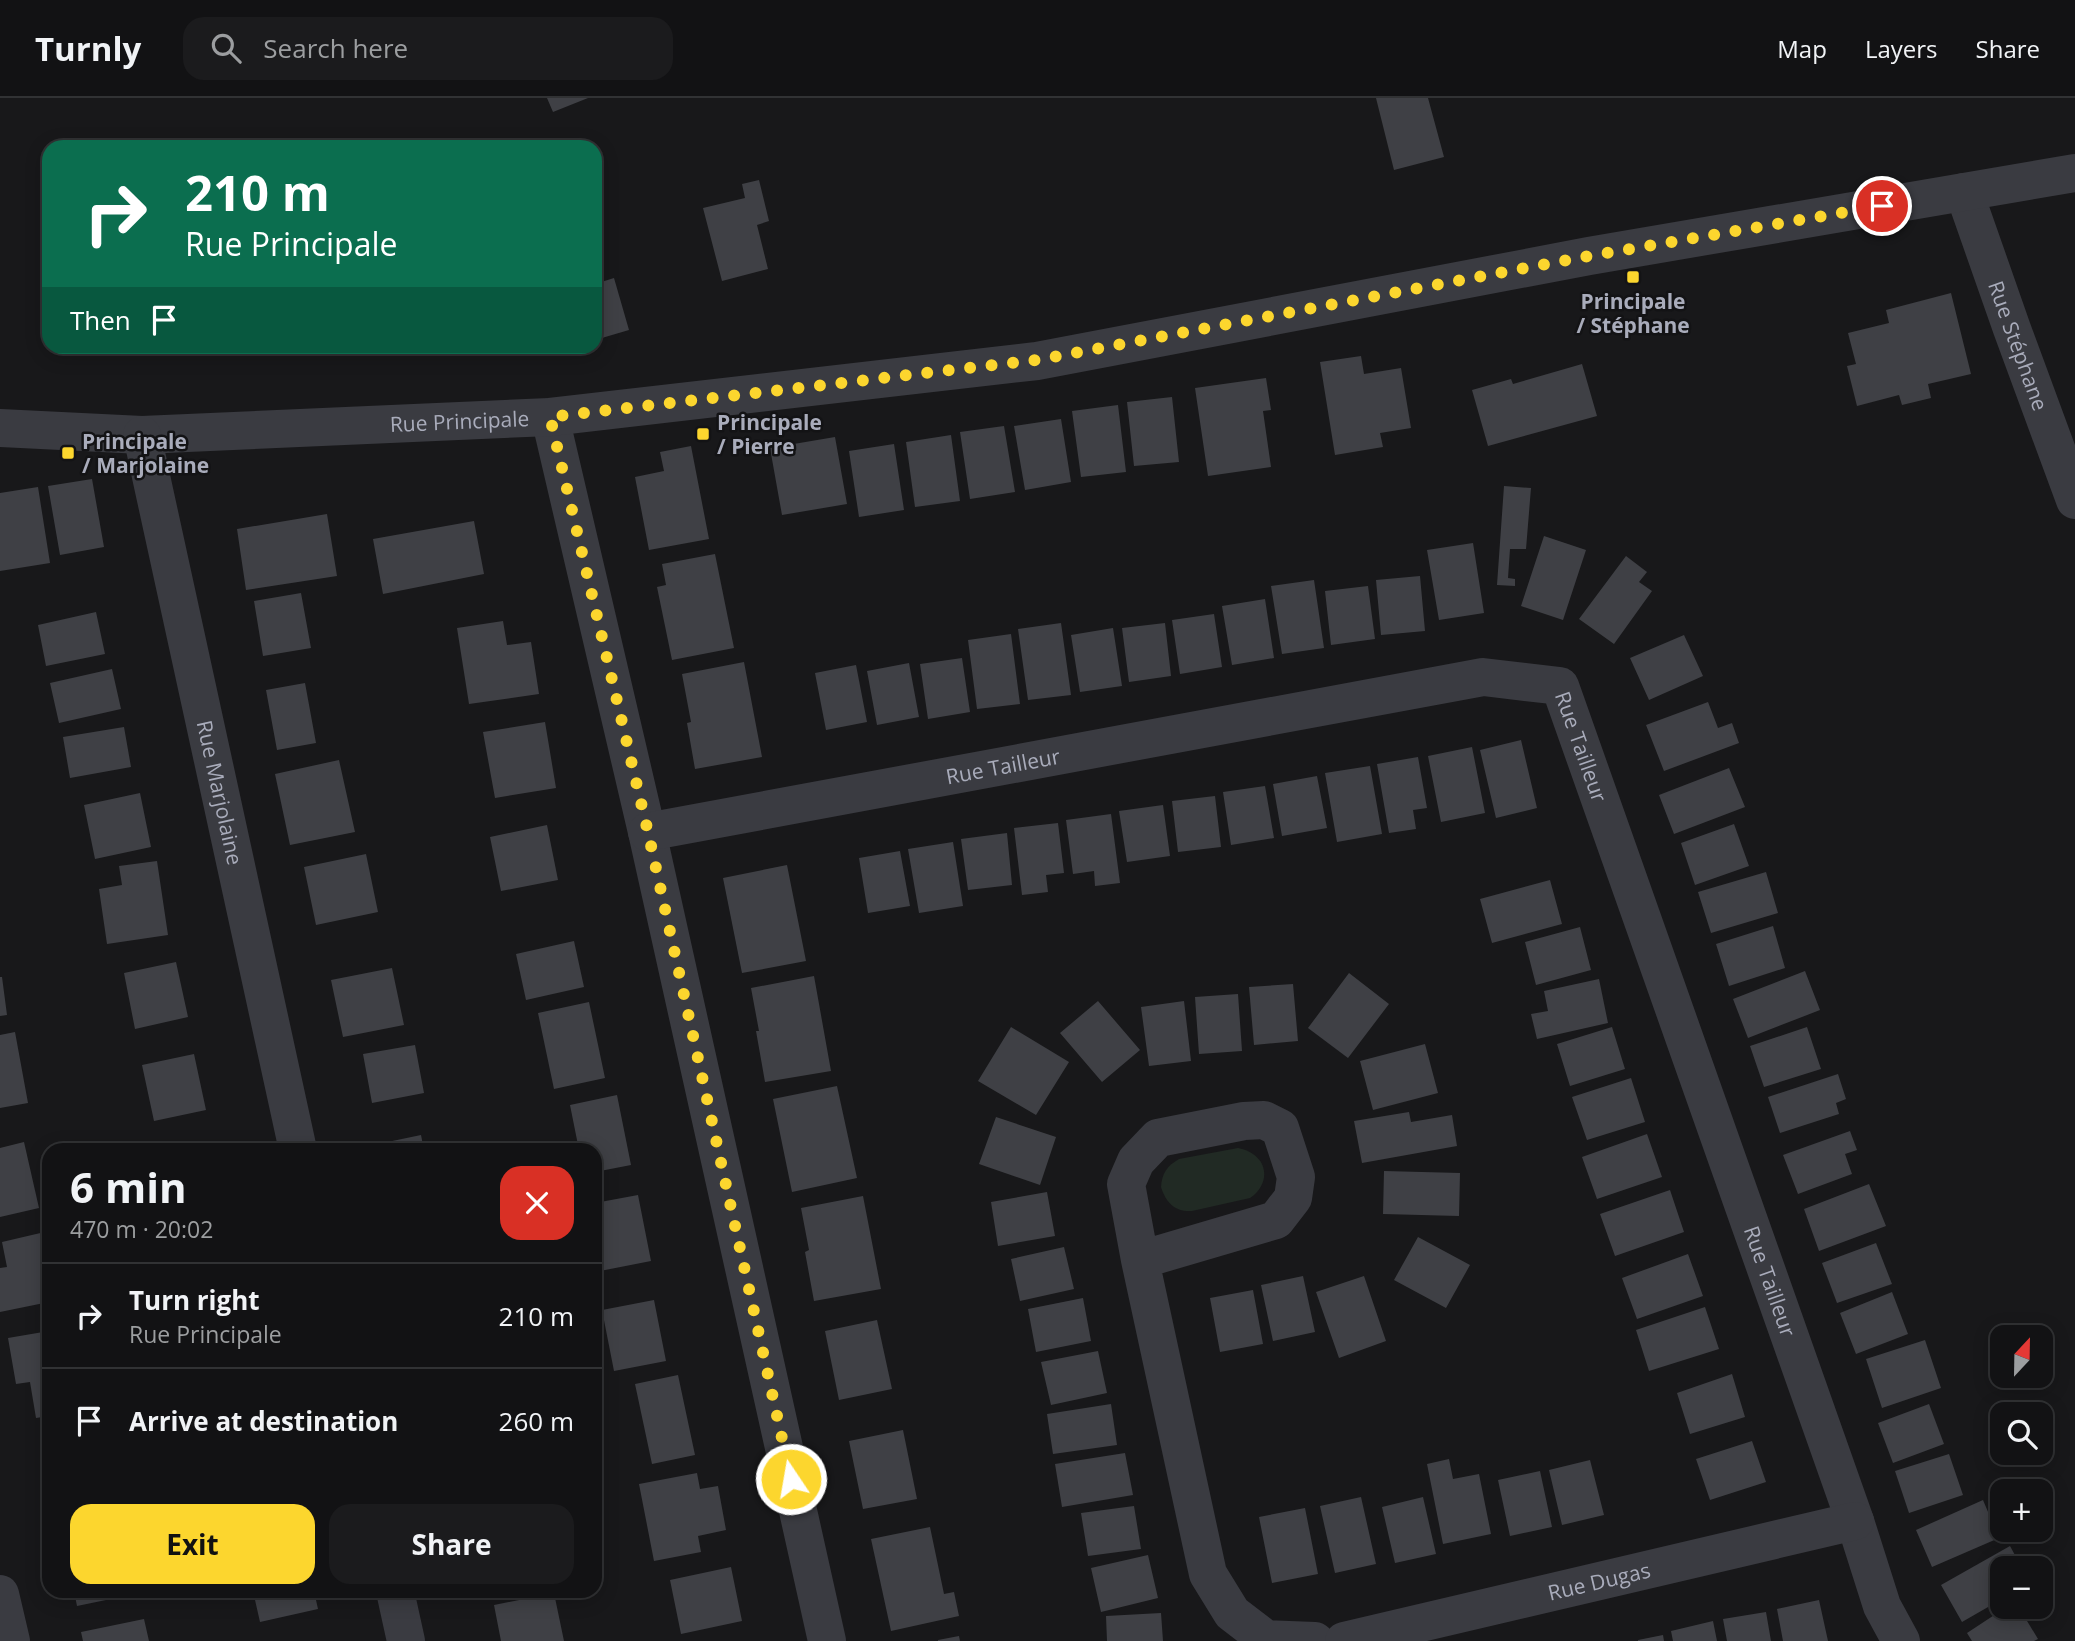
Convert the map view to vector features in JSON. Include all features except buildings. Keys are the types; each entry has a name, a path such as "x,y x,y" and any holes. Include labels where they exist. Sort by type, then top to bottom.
{"street":[{"name":"Rue Principale","path":"0,428 142,435 550,417 1037,360 1576,258 2075,173"},
{"name":"Rue Stéphane","path":"1964,192 2075,500"},
{"path":"550,417 648,832 827,1641"},
{"name":"Rue Marjolaine","path":"142,435 296,1143"},
{"name":"Rue Tailleur","path":"648,832 1483,677 1560,686 1855,1521 1882,1606 1901,1641"},
{"path":"1140,1260 1276,1220 1293,1198 1296,1177 1280,1128 1264,1120 1244,1121 1158,1138 1136,1161 1126,1184 1140,1260 1208,1574 1232,1613 1266,1639 1315,1641"},
{"name":"Rue Dugas","path":"1344,1641 1855,1521"},
{"path":"0,1594 11,1641"},
{"path":"397,1598 406,1641"}],"shaded area":[{"path":"1238,1148 1255,1156 1264,1168 1262,1184 1250,1198 1192,1211 1176,1208 1166,1198 1161,1187 1164,1174 1171,1164 1179,1159"}],"place":[{"name":"Principale / Stéphane","path":"1633,277"},
{"name":"Principale / Pierre","path":"703,434"},
{"name":"Principale / Marjolaine","path":"68,453"}],"route":[{"path":"791,1479 648,832 550,417 1037,360 1589,256 1882,206"}]}
